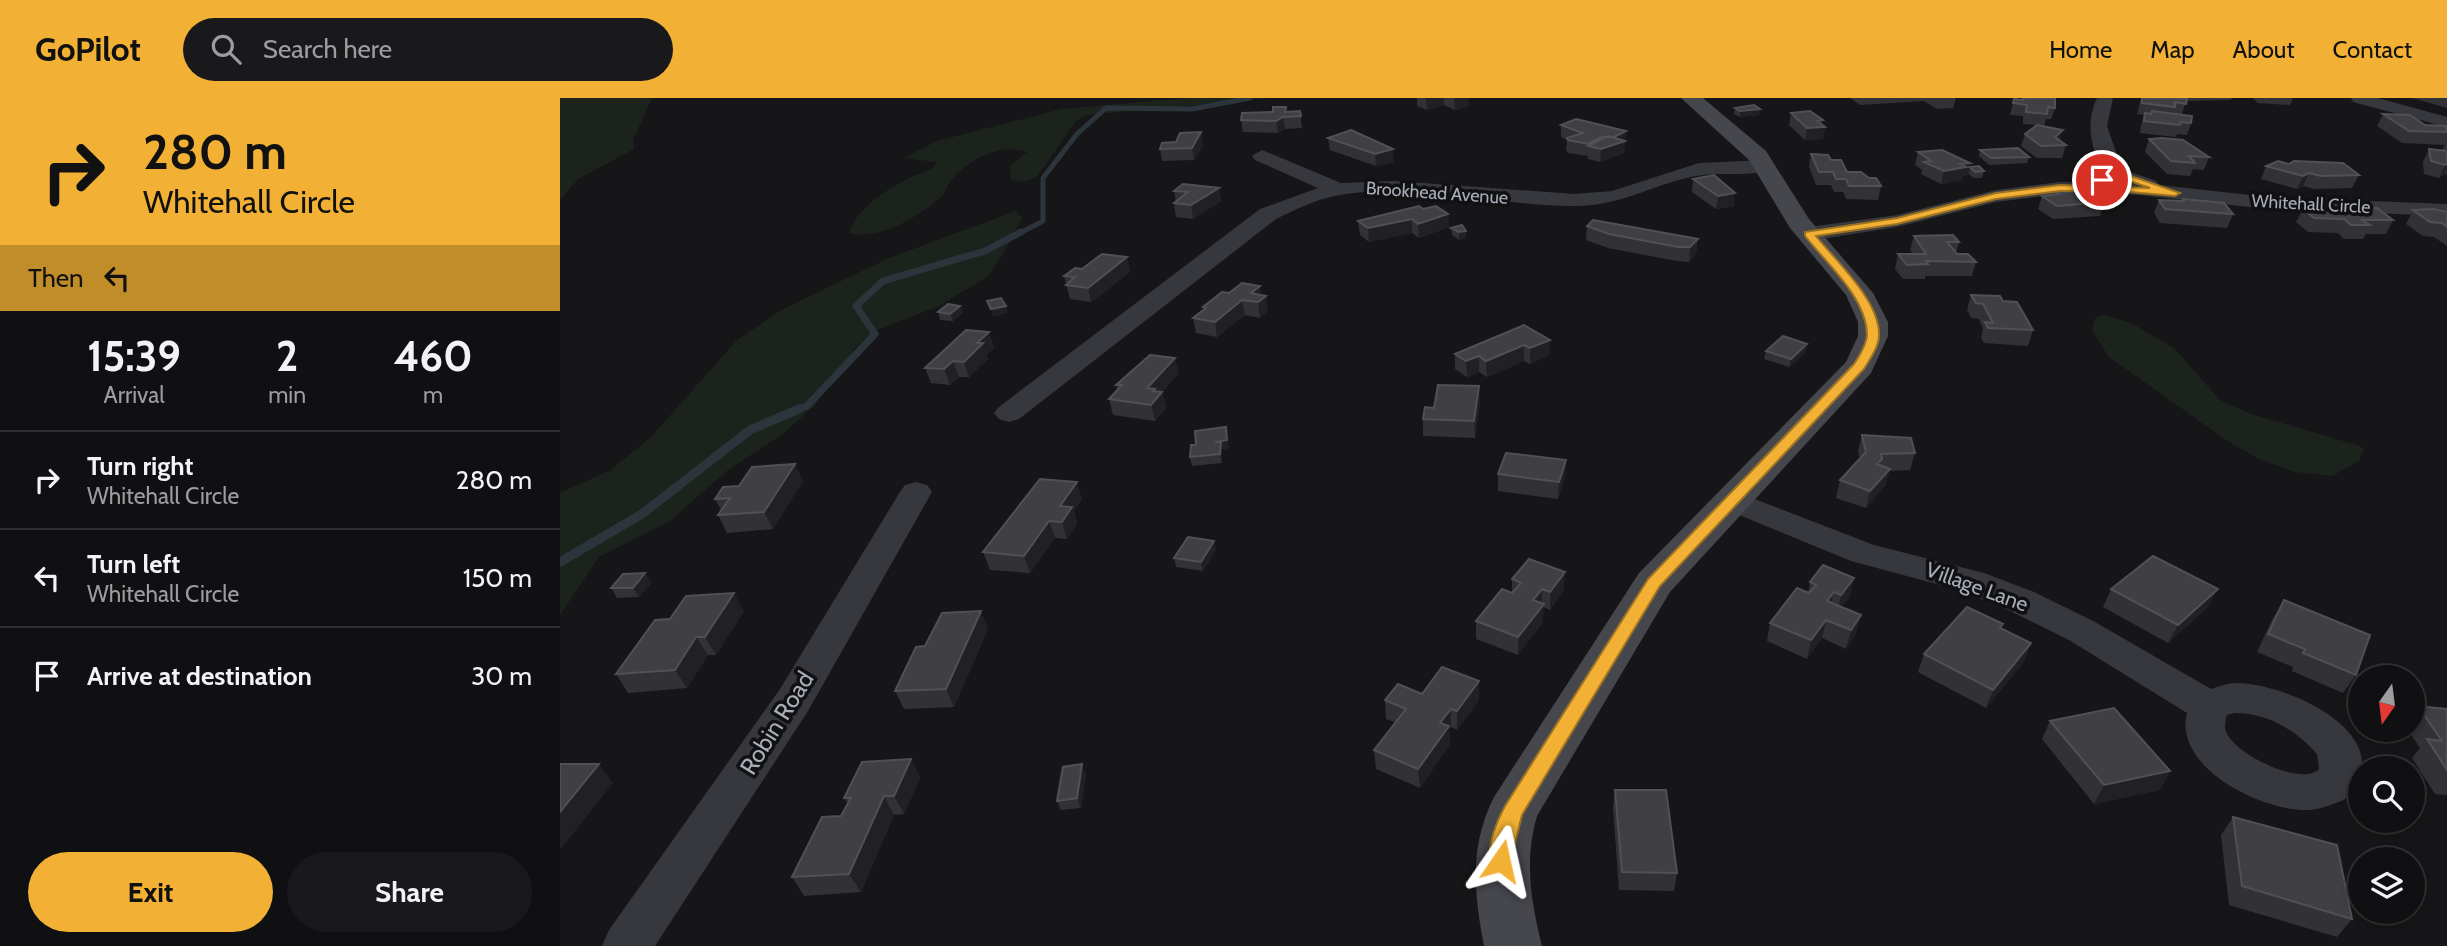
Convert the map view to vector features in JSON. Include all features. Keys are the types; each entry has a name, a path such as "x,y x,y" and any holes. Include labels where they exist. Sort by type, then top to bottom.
{"street":[{"path":"1513,946 1500,878 1501,844 1512,812 1654,583 1860,366 1873,335 1873,322 1859,293 1809,234 1765,166 1741,141 1691,98"},
{"path":"2105,98 2099,108 2099,130 2102,148 2114,173"},
{"path":"2359,98 2389,104 2447,122"},
{"path":"1262,156 1338,189"},
{"name":"Brookhead Avenue","path":"1009,413 1268,214 1309,196 1338,189 1395,187 1574,200 1614,197 1699,169 1765,166"},
{"name":"Whitehall Circle","path":"2085,187 2114,173 2175,193"},
{"name":"Whitehall Circle","path":"1809,234 1897,221 1996,196 2085,187 2268,203 2444,211"},
{"name":"Robin Road","path":"626,946 794,700 916,492"},
{"name":"Village Lane","path":"1731,500 1863,553 1971,581 2021,601 2082,631 2209,707"}],"shaded area":[{"path":"560,98 652,98 633,140 634,149 578,179 560,200"},
{"path":"1187,98 1272,98 1087,115 1076,121 1037,177 1024,182 1011,180 1010,166 1027,152 1006,150 984,155 957,174 940,198 907,221 884,231 849,233 858,216 882,194 934,167 936,162 904,158 937,141 1062,109"},
{"path":"1016,211 1022,218 1004,253 987,277 939,306 875,331 855,348 813,407 784,433 728,470 670,521 599,557 560,615 560,493 611,470 652,436 736,341 783,309 889,258"},
{"path":"2104,315 2131,323 2174,348 2220,400 2251,414 2360,446 2364,449 2359,461 2332,476 2295,472 2259,459 2229,442 2109,357 2092,330 2095,318"}],"building":[{"path":"2055,98 2055,108 2048,107 2047,114 2026,112 2027,105 2013,103 2014,99"},
{"path":"2142,98 2187,99 2186,104 2175,102 2175,107 2142,103"},
{"path":"1754,105 1760,109 1740,111 1735,108"},
{"path":"1273,107 1286,107 1285,112 1300,111 1301,116 1283,117 1276,121 1241,120 1242,113 1273,112"},
{"path":"1810,111 1823,120 1817,121 1825,127 1807,128 1791,113"},
{"path":"2152,111 2192,116 2191,123 2181,122 2180,125 2144,121 2145,113 2151,114"},
{"path":"2383,114 2410,115 2425,125 2447,126 2447,132 2409,131"},
{"path":"1576,119 1626,131 1614,137 1601,137 1588,144 1568,140 1567,138 1583,133 1561,125"},
{"path":"2037,125 2063,130 2055,137 2066,145 2041,146 2025,134"},
{"path":"1351,130 1393,149 1375,154 1328,138"},
{"path":"1201,132 1192,148 1160,149 1162,143 1176,142 1180,133"},
{"path":"1608,136 1625,141 1601,149 1588,146"},
{"path":"2149,139 2183,140 2209,157 2189,156 2195,163 2171,161"},
{"path":"2018,148 2029,157 1991,158 1980,150"},
{"path":"2429,149 2447,151 2447,164 2431,161"},
{"path":"1942,150 1970,163 1960,164 1966,167 1944,171 1924,162 1931,161 1918,152"},
{"path":"1811,154 1828,155 1831,160 1841,160 1847,172 1861,172 1869,178 1876,178 1881,186 1849,186 1846,179 1836,179 1833,172 1819,172"},
{"path":"2278,161 2289,164 2294,161 2343,163 2359,175 2321,176 2309,173 2303,176 2266,166"},
{"path":"1979,166 1984,171 1975,172 1970,167"},
{"path":"1714,175 1735,193 1718,196 1693,179"},
{"path":"1183,184 1219,188 1191,205 1174,203 1188,192 1174,191"},
{"path":"2087,191 2104,202 2057,206 2042,196 2060,194 2056,192"},
{"path":"2183,199 2224,203 2233,214 2165,209 2159,200 2184,201"},
{"path":"1419,206 1423,209 1436,206 1448,214 1418,224 1412,219 1368,228 1358,221"},
{"path":"2377,208 2393,220 2362,220 2370,225 2351,225 2344,219 2314,218 2303,209"},
{"path":"2433,209 2447,212 2447,227 2442,223 2430,222 2413,210"},
{"path":"1593,220 1698,239 1690,247 1678,247 1609,234 1587,226"},
{"path":"1462,225 1466,231 1459,232 1451,228"},
{"path":"1953,235 1959,242 1947,242 1957,254 1968,254 1976,262 1926,261 1928,264 1907,265 1898,254 1926,254 1914,236"},
{"path":"1102,254 1127,257 1088,288 1066,285 1075,277 1064,276 1075,268 1082,269"},
{"path":"1242,283 1260,286 1251,293 1266,296 1258,302 1242,300 1215,322 1193,318 1222,292 1229,293"},
{"path":"1971,295 2000,296 2003,301 2017,302 2033,330 1988,328 1985,322 1993,323 1983,304 1976,303"},
{"path":"1001,298 1006,306 991,309 987,301"},
{"path":"948,304 960,306 950,314 938,312"},
{"path":"1524,325 1550,340 1530,348 1524,345 1486,361 1479,356 1466,361 1455,354"},
{"path":"966,330 989,332 977,343 983,343 964,362 953,361 944,369 925,368"},
{"path":"1783,336 1807,344 1791,359 1766,351"},
{"path":"1150,355 1175,358 1147,388 1162,392 1151,405 1109,399 1122,385 1116,385"},
{"path":"1438,385 1479,386 1474,421 1423,419 1425,407 1434,408"},
{"path":"1226,427 1227,440 1215,442 1221,442 1220,454 1190,457 1191,445 1196,445 1195,431"},
{"path":"1862,435 1911,438 1915,453 1881,454 1882,459 1877,464 1890,469 1870,491 1840,480 1866,452"},
{"path":"1506,453 1566,460 1559,482 1498,474"},
{"path":"795,464 764,512 718,515 730,498 715,499 723,487 739,486 752,467"},
{"path":"1040,479 1077,482 1060,506 1072,507 1062,522 1049,521 1024,556 983,552"},
{"path":"1188,537 1214,541 1201,562 1174,558"},
{"path":"2153,556 2218,589 2178,625 2111,589"},
{"path":"1529,559 1565,572 1550,592 1542,589 1533,600 1544,604 1518,637 1476,621 1502,589 1512,593 1521,583 1512,579"},
{"path":"1823,565 1854,578 1841,595 1834,592 1827,601 1861,615 1851,630 1826,620 1811,640 1770,623 1797,588 1809,593 1816,585 1810,582"},
{"path":"645,573 633,588 611,588 623,574"},
{"path":"734,593 705,637 696,637 675,670 616,674 655,620 670,619 686,596"},
{"path":"2284,600 2370,635 2360,665 2348,665 2348,672 2303,653 2305,649 2268,634"},
{"path":"1967,607 2003,624 2000,628 2031,643 1993,690 1924,654"},
{"path":"981,611 946,689 895,691 916,647 925,646 942,613"},
{"path":"1442,667 1479,681 1457,711 1451,709 1440,723 1449,726 1418,769 1374,750 1406,709 1385,700 1398,684 1422,694"},
{"path":"2426,707 2447,709 2447,770 2427,739 2442,741 2426,718"},
{"path":"2114,708 2170,771 2104,785 2050,721"},
{"path":"911,759 894,796 884,796 849,874 792,877 822,817 841,816 851,798 844,798 862,762"},
{"path":"560,764 599,764 560,812"},
{"path":"1082,764 1077,798 1057,801 1063,767"},
{"path":"1615,790 1666,790 1677,873 1622,872"},
{"path":"2233,817 2337,845 2348,899 2348,918 2242,886"}],"waterway":[{"path":"1018,234 1043,221 1043,178 1077,134 1106,108 1192,109 1250,98"},
{"path":"795,411 807,406 875,334 856,306 883,281 985,251 1021,232"},
{"path":"560,562 642,514 750,430 799,409"}],"route":[{"path":"1501,861 1501,844 1512,812 1654,583 1760,468 1860,366 1868,351 1873,335 1873,322 1868,308 1859,293 1809,234 1897,221 1996,196 2060,188 2097,187 2175,193 2114,173 2102,180"}]}
